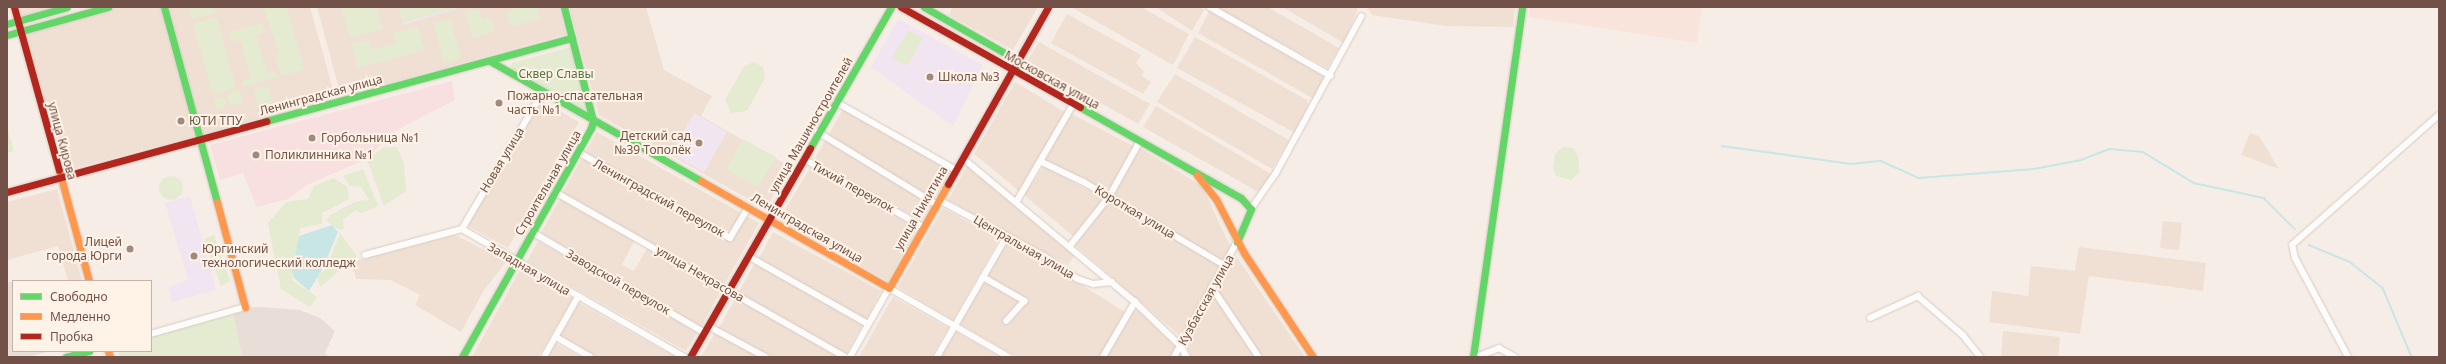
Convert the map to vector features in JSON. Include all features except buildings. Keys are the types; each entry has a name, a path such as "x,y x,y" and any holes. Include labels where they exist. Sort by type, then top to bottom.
{"street":[{"name":"улица Кирова","path":"14,7 89,280"},
{"path":"7,24 67,7"},
{"path":"7,35 108,7"},
{"path":"152,334 245,307 201,139 164,7"},
{"name":"Строительная улица","path":"462,357 578,152 593,121 564,7"},
{"name":"улица Машиностроителей","path":"690,357 727,290 891,7"},
{"name":"Московская улица","path":"901,7 1011,70 1025,75 1224,188 1251,209"},
{"path":"924,7 1017,61 1025,75"},
{"path":"1017,61 1048,7"},
{"path":"1210,7 1331,76"},
{"path":"1515,357 1499,348 1475,357 1523,7"},
{"path":"1237,242 1244,229 1251,209 1276,173 1331,76 1361,17"},
{"name":"Ленинградская улица","path":"7,192 572,38"},
{"name":"Ленинградская улица","path":"490,61 593,121 956,325 1009,357"},
{"name":"улица Никитина","path":"850,357 1017,61"},
{"name":"Новая улица","path":"462,229 542,92"},
{"path":"836,102 956,170"},
{"path":"1017,201 1042,162 1074,103"},
{"path":"2348,357 2295,258 2292,245 2439,115"},
{"name":"Центральная улица","path":"818,132 937,202 1006,236 1078,278 1093,284 1112,282"},
{"path":"1070,246 1109,197 1140,141"},
{"name":"Ленинградский переулок","path":"578,152 730,238 748,208"},
{"name":"Центральная улица","path":"963,158 1017,201 1135,302 1181,346 1187,357"},
{"name":"Тихий переулок","path":"804,159 923,227"},
{"name":"Короткая улица","path":"1042,162 1109,197 1226,266"},
{"name":"Московская улица","path":"1193,171 1216,199 1237,242 1313,357"},
{"path":"1216,199 1216,192 1224,188"},
{"name":"улица Некрасова","path":"555,192 845,357"},
{"path":"365,255 462,229"},
{"name":"Западная улица","path":"462,229 684,357"},
{"path":"1230,229 1244,229"},
{"name":"Заводской переулок","path":"532,232 706,329 766,357"},
{"path":"937,357 1006,236"},
{"name":"Кузбасская улица","path":"1174,357 1212,287 1226,266 1237,242"},
{"path":"748,256 868,324"},
{"path":"983,276 1024,301 1007,321"},
{"path":"1212,287 1259,357"},
{"path":"1870,318 1918,296 1963,335 1979,356"},
{"path":"544,357 578,297"},
{"path":"1103,357 1135,302"},
{"path":"556,337 590,357"},
{"path":"66,357 85,352"}],"shaded area":[{"path":"19,7 56,7 22,17"},
{"path":"115,7 160,7 195,136 63,171 25,31"},
{"path":"167,7 310,7 335,97 203,134"},
{"path":"317,7 559,7 566,34 341,96"},
{"path":"399,7 463,7 403,25"},
{"path":"569,7 646,7 664,70 712,96 701,116 789,166 766,209 599,115"},
{"path":"953,7 1038,7 1013,50 949,15"},
{"path":"1071,7 1141,7 1189,34 1173,65"},
{"path":"1156,7 1200,7 1204,10 1192,31"},
{"path":"1216,7 1268,7 1339,48 1327,68"},
{"path":"1282,7 1354,7 1358,9 1344,43"},
{"path":"1367,7 1515,7 1513,27 1446,26 1372,15"},
{"path":"1530,7 1702,7 1697,43 1529,17"},
{"path":"1209,11 1327,77 1314,99 1198,33"},
{"path":"1067,14 1141,55 1136,63 1144,72 1142,76 1151,82 1143,94 1051,43"},
{"name":"Школа №3","path":"898,19 983,65 953,126 871,67"},
{"path":"1195,37 1307,100 1309,106 1295,133 1177,68"},
{"path":"1039,42 1150,104 1138,124 1027,61"},
{"path":"1175,74 1289,140 1272,169 1157,102"},
{"name":"Горбольница №1","path":"452,81 455,100 395,131 366,159 307,185 288,199 257,207 243,173 220,180 210,145"},
{"path":"1015,82 1066,113 1020,192 974,154"},
{"path":"540,100 579,122 508,248 468,226"},
{"path":"1156,106 1271,174 1260,193 1143,127"},
{"path":"843,109 952,170 921,220 813,162"},
{"name":"Детский сад №39 Тополёк","path":"694,113 727,132 704,172 671,154"},
{"path":"1070,113 1135,147 1109,194 1045,160"},
{"path":"597,132 759,223 724,285 562,194"},
{"path":"2250,133 2259,136 2279,169 2241,155"},
{"path":"1140,148 1202,186 1231,248 1223,261 1112,196"},
{"path":"967,166 1076,253 1068,265 948,200"},
{"path":"1044,166 1105,199 1074,237 1024,195"},
{"path":"810,168 918,227 888,281 779,220"},
{"path":"57,189 82,280 68,280 58,246 7,260 7,202"},
{"name":"Юргинский технологический колледж","path":"190,196 216,290 172,302 168,287 188,280 165,203"},
{"path":"560,199 634,241 622,265 634,271 647,248 721,290 701,327 541,233"},
{"path":"1109,200 1221,266 1180,336 1074,244"},
{"path":"943,208 999,239 953,320 898,287"},
{"path":"2163,221 2182,223 2179,250 2160,248"},
{"path":"773,232 881,291 866,320 758,260"},
{"path":"455,235 507,261 484,290 461,332 415,305 420,295 390,280 356,279 351,262"},
{"path":"538,241 698,331 686,351 527,261"},
{"path":"1006,243 1053,267 1125,312 1101,357 1017,357 959,323"},
{"path":"2079,247 2206,263 2203,291 2089,276 2080,334 1989,322 1992,291 2028,296 2031,266 2075,271"},
{"path":"1236,256 1305,357 1261,357 1216,290"},
{"path":"755,263 863,324 846,354 738,293"},
{"path":"520,270 573,299 538,357 472,357"},
{"path":"12,281 12,352 46,352 29,357 7,357 7,283"},
{"path":"1212,294 1256,357 1192,357 1185,344"},
{"path":"893,297 948,328 931,357 859,357"},
{"path":"736,298 838,357 768,357 718,329"},
{"path":"579,303 675,357 597,357 560,336"},
{"path":"260,307 300,310 320,318 335,331 325,353 328,357 242,357 233,314 244,308"},
{"path":"1139,310 1177,348 1172,357 1107,357 1132,311"},
{"path":"2003,331 2060,337 2058,357 2001,357"},
{"path":"956,332 1000,357 940,357"},
{"path":"715,333 758,357 701,357"},
{"path":"555,343 580,357 548,357"}],"green space":[{"path":"188,7 215,7 216,13 192,19"},
{"path":"263,7 287,7 304,70 281,76 275,54 279,52"},
{"path":"341,7 376,7 383,29 350,38"},
{"path":"399,7 460,7 403,23"},
{"path":"519,7 536,7 539,19 511,27 507,13"},
{"path":"479,8 482,20 490,17 495,32 473,38 465,12"},
{"path":"216,17 236,88 213,95 193,24"},
{"path":"450,19 461,58 444,63 434,23"},
{"path":"262,23 265,32 256,34 267,74 276,71 277,77 243,87 242,81 251,78 240,40 232,42 229,32"},
{"path":"418,26 424,50 358,68 352,44 369,40 372,50 396,43 394,33"},
{"path":"908,30 923,38 907,66 892,58"},
{"name":"Сквер Славы","path":"570,47 586,103 584,111 510,70 512,63"},
{"path":"754,62 763,67 765,78 747,111 731,113 725,100 744,66"},
{"path":"268,86 275,111 261,114 254,90"},
{"path":"235,91 240,93 242,98 240,103 235,105 230,103 228,98 230,93"},
{"path":"222,97 225,98 225,108 218,109 215,108 214,101 215,98"},
{"path":"7,127 14,151 7,153"},
{"path":"743,139 776,157 758,187 726,169"},
{"path":"384,147 397,147 404,164 406,191 384,206 367,160"},
{"path":"1563,147 1574,148 1579,160 1579,173 1571,180 1556,176 1553,170 1555,154"},
{"path":"363,169 378,206 362,213 356,210 343,219 344,229 340,230 326,221 330,215 357,201 369,200 361,187 350,186 343,176"},
{"path":"171,176 176,177 182,183 182,193 176,199 171,200 166,199 160,193 159,188 160,183 166,177"},
{"path":"334,178 347,187 349,199 322,213 322,224 300,228 292,280 317,297 310,307 281,289 268,223 286,202 308,199 314,186"},
{"path":"340,233 357,256 320,287 317,276 326,269"},
{"path":"214,235 230,281 221,286 204,239"},
{"path":"233,314 242,357 120,357 118,352 152,352 152,336"}],"water":[{"path":"332,225 338,232 323,268 309,291 294,278 292,270 299,236"}],"waterway":[{"path":"1722,146 1851,164 1881,161 1919,178 2034,169 2081,160 2110,149 2143,152 2194,183 2264,198 2295,229"},
{"path":"2309,245 2350,262 2383,288 2412,357"}],"traffic: fast":[{"path":"7,24 67,7"},
{"path":"7,35 108,7"},
{"path":"164,7 217,202"},
{"path":"462,357 591,128 593,121 564,7"},
{"path":"810,148 891,7"},
{"path":"924,7 1008,55 1019,67"},
{"path":"1473,357 1522,7"},
{"path":"266,121 572,38"},
{"path":"490,61 701,181"},
{"path":"1080,107 1241,198 1251,209 1237,242"},
{"path":"66,357 85,352"}],"traffic: slow":[{"path":"59,170 89,280"},
{"path":"1197,175 1216,199 1244,253 1313,357"},
{"path":"701,181 889,288 948,184"},
{"path":"217,202 245,307"},
{"path":"108,352 110,357"}],"traffic: jam":[{"path":"14,7 59,170"},
{"path":"901,7 1080,107"},
{"path":"948,184 1048,7"},
{"path":"7,192 266,121"},
{"path":"690,357 810,148"}],"place":[{"name":"Школа №3","path":"930,77"},
{"name":"Пожарно-спасательная часть №1","path":"499,103"},
{"name":"ЮТИ ТПУ","path":"181,121"},
{"name":"Горбольница №1","path":"312,138"},
{"name":"Детский сад №39 Тополёк","path":"699,143"},
{"name":"Поликлинника №1","path":"256,155"},
{"name":"Лицей города Юрги","path":"130,249"},
{"name":"Юргинский технологический колледж","path":"194,256"}]}
